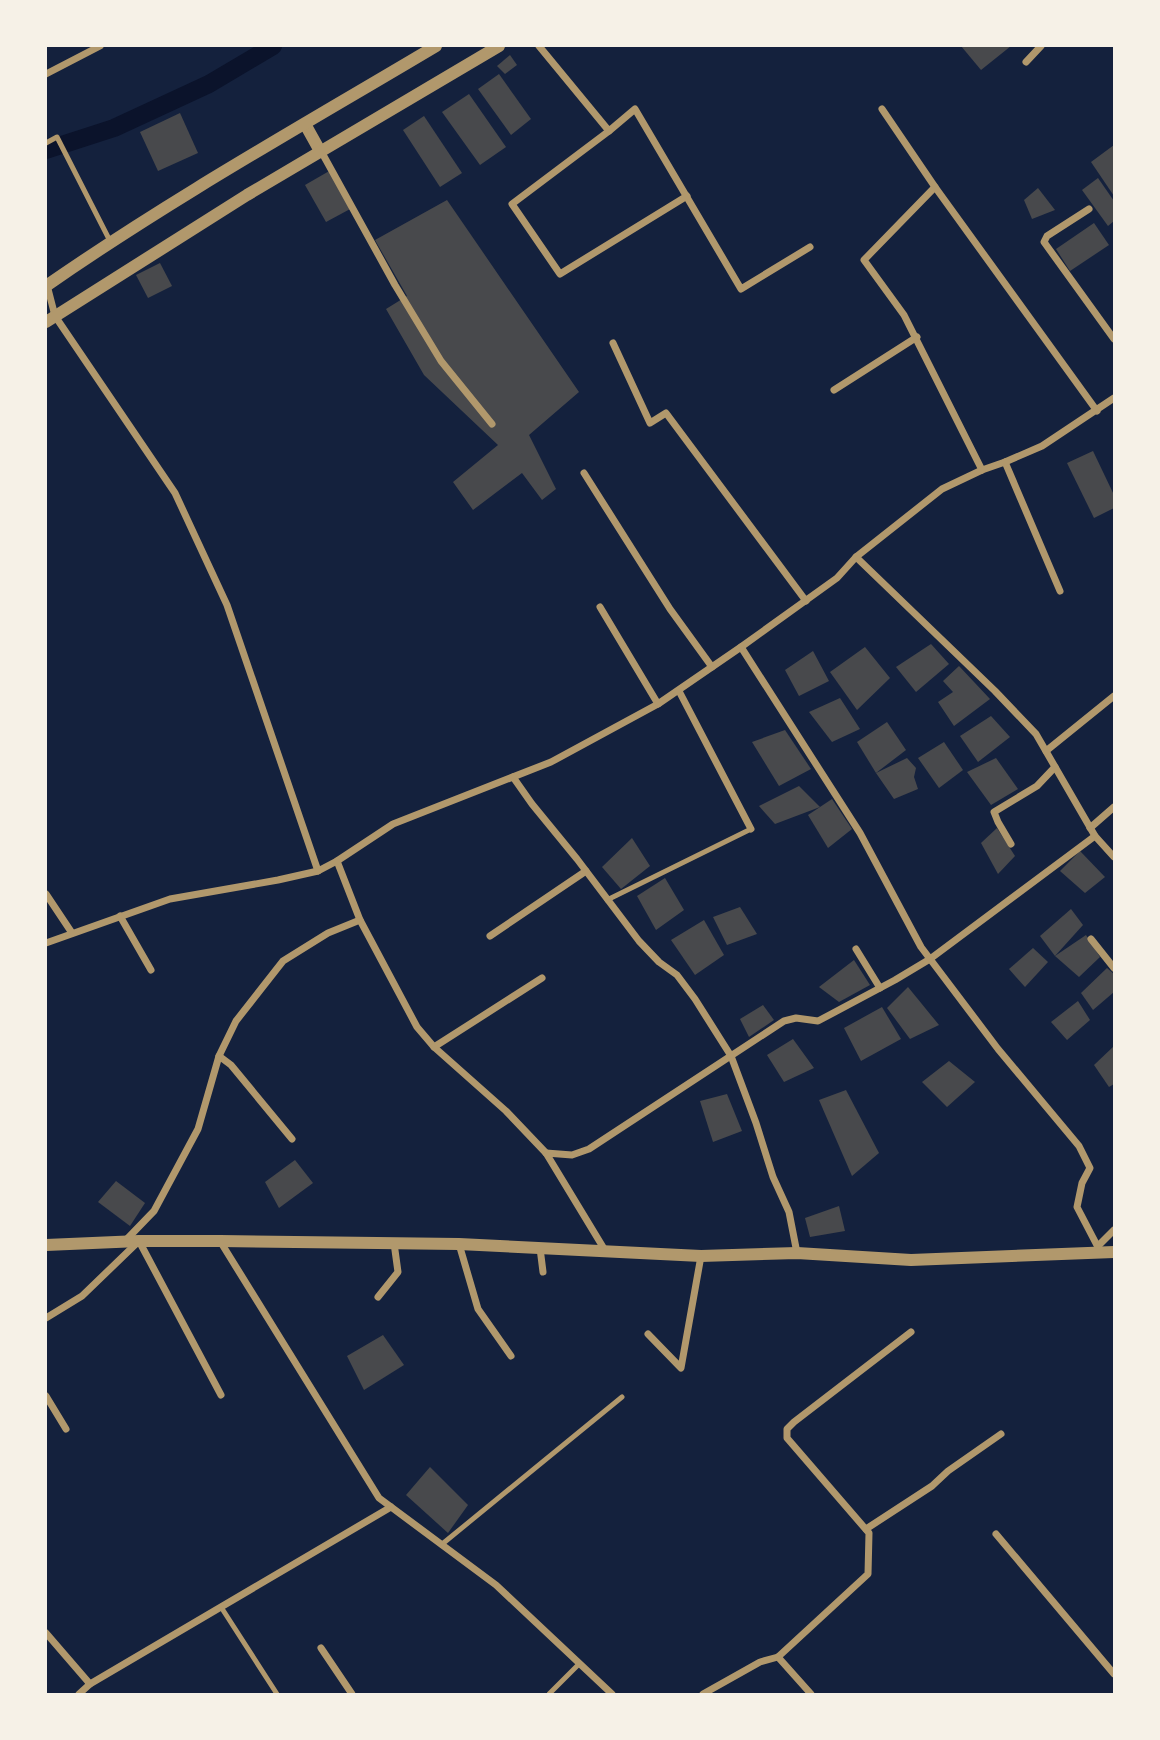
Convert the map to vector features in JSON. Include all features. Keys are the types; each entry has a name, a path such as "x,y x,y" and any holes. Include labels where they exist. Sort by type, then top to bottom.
{"street":[{"path":"46,74 100,46"},
{"path":"318,871 227,605 175,493 50,319 46,286 235,164 436,46"},
{"path":"50,319 320,150 499,46"},
{"path":"539,46 608,131"},
{"path":"1026,62 1041,46"},
{"path":"687,196 560,274 512,204 635,109 687,196 741,289 810,247"},
{"path":"882,109 1097,411"},
{"path":"305,124 395,285 441,360 492,424"},
{"path":"935,187 864,260 917,337 982,470"},
{"path":"1089,209 1047,236 1044,242 1115,339"},
{"path":"834,390 917,337"},
{"path":"612,343 650,423 666,412 806,601"},
{"path":"46,943 170,899 318,871 393,824 551,762 679,691 836,578 856,557 942,489 1042,446 1115,398"},
{"path":"1005,462 1060,591"},
{"path":"584,473 670,610 712,667"},
{"path":"856,557 1037,734 1092,832 1115,857"},
{"path":"600,607 658,704"},
{"path":"741,647 860,833 921,947 999,1049 1079,1146 1090,1168 1082,1183 1077,1207 1107,1253"},
{"path":"679,691 751,829"},
{"path":"1046,751 1115,696"},
{"path":"1011,844 994,812 1037,786 1055,767"},
{"path":"513,777 639,941 677,975 731,1056 773,1177 789,1212 797,1253"},
{"path":"546,1153 572,1155 589,1149 784,1021 796,1018 818,1021 930,959 1092,832 1115,807"},
{"path":"337,861 360,920 416,1027 434,1047 506,1111 546,1153 606,1252"},
{"path":"490,936 586,871"},
{"path":"46,894 72,933"},
{"path":"120,916 151,970"},
{"path":"124,1242 154,1211 198,1129 219,1056 236,1021 283,961 328,933 360,920"},
{"path":"1091,939 1115,968"},
{"path":"856,949 880,988"},
{"path":"434,1047 542,978"},
{"path":"219,1056 231,1065 292,1139"},
{"path":"1107,1253 1115,1230"},
{"path":"46,1245 139,1241 459,1244 701,1256 797,1253 911,1260 1107,1253"},
{"path":"46,1318 82,1296 139,1241"},
{"path":"139,1241 221,1395"},
{"path":"220,1241 379,1498 496,1585 612,1695"},
{"path":"378,1297 398,1272 394,1243"},
{"path":"459,1244 478,1309 511,1356"},
{"path":"540,1248 542,1272"},
{"path":"648,1334 681,1368 701,1256"},
{"path":"703,1695 760,1662 778,1657 868,1574 869,1533 787,1438 787,1429 911,1332"},
{"path":"46,1396 66,1429"},
{"path":"866,1529 932,1486 1001,1434"},
{"path":"79,1695 90,1684 391,1507"},
{"path":"996,1534 1115,1674"},
{"path":"46,1633 90,1684"},
{"path":"321,1648 352,1695"},
{"path":"778,1657 811,1695"}],"lane":[{"path":"46,143 57,137 110,243"},
{"path":"607,900 751,829"},
{"path":"442,1545 622,1397"},
{"path":"221,1607 277,1695"},
{"path":"549,1695 579,1664"}],"building":[{"path":"961,46 1011,46 981,70"},
{"path":"510,55 517,65 505,74 497,66"},
{"path":"499,74 531,119 511,135 478,89"},
{"path":"469,94 506,147 480,165 442,112"},
{"path":"180,113 198,153 158,171 140,132"},
{"path":"424,116 462,173 440,187 403,130"},
{"path":"1114,145 1114,196 1091,162"},
{"path":"331,170 352,208 326,222 305,185"},
{"path":"1098,178 1114,201 1114,221 1108,226 1082,190"},
{"path":"1038,188 1055,210 1032,219 1024,200"},
{"path":"447,200 579,392 529,435 556,489 542,500 522,473 473,510 453,482 498,445 424,375 386,309 407,296 375,240"},
{"path":"1094,223 1109,245 1070,271 1056,249"},
{"path":"160,263 172,286 148,298 136,275"},
{"path":"1093,451 1114,495 1114,508 1094,518 1067,463"},
{"path":"931,644 949,664 916,692 896,667"},
{"path":"865,647 890,678 857,710 830,672"},
{"path":"813,651 829,681 799,696 785,670"},
{"path":"959,666 990,699 954,726 938,702 953,692 943,681"},
{"path":"840,698 860,729 832,742 809,712"},
{"path":"991,716 1010,737 978,762 960,736"},
{"path":"887,722 906,750 876,773 857,742"},
{"path":"785,730 811,769 779,786 752,742"},
{"path":"944,742 963,770 939,788 918,758"},
{"path":"907,758 916,768 914,777 918,789 894,799 876,773"},
{"path":"996,758 1018,789 991,805 967,772"},
{"path":"799,786 820,807 775,824 759,806"},
{"path":"832,799 852,829 828,848 808,815"},
{"path":"997,828 1015,856 998,874 981,843"},
{"path":"632,838 650,866 621,889 602,867"},
{"path":"1080,851 1105,877 1085,893 1060,871"},
{"path":"665,878 684,910 656,930 637,896"},
{"path":"740,907 757,934 727,945 713,917"},
{"path":"1071,909 1083,925 1055,956 1040,936"},
{"path":"704,920 724,955 695,975 671,940"},
{"path":"1086,935 1100,957 1079,977 1055,956"},
{"path":"1033,948 1048,962 1025,987 1009,969"},
{"path":"854,960 870,985 839,1002 819,987"},
{"path":"1107,968 1114,974 1114,992 1093,1010 1081,993"},
{"path":"908,987 939,1025 910,1039 887,1008"},
{"path":"1078,1001 1090,1020 1067,1040 1051,1022"},
{"path":"763,1005 774,1020 749,1037 740,1019"},
{"path":"882,1007 901,1039 861,1061 844,1028"},
{"path":"793,1039 814,1068 784,1082 767,1055"},
{"path":"1114,1046 1114,1084 1109,1087 1094,1065"},
{"path":"949,1061 975,1082 947,1107 922,1082"},
{"path":"846,1090 879,1153 852,1176 819,1100"},
{"path":"727,1094 742,1131 713,1142 700,1101"},
{"path":"295,1160 313,1183 279,1208 265,1182"},
{"path":"116,1181 145,1203 130,1226 98,1202"},
{"path":"839,1206 845,1231 810,1237 805,1218"},
{"path":"383,1335 404,1365 364,1390 347,1356"},
{"path":"430,1467 468,1505 448,1533 406,1495"}],"waterway":[{"path":"46,150 114,128 209,84 273,46"}]}
